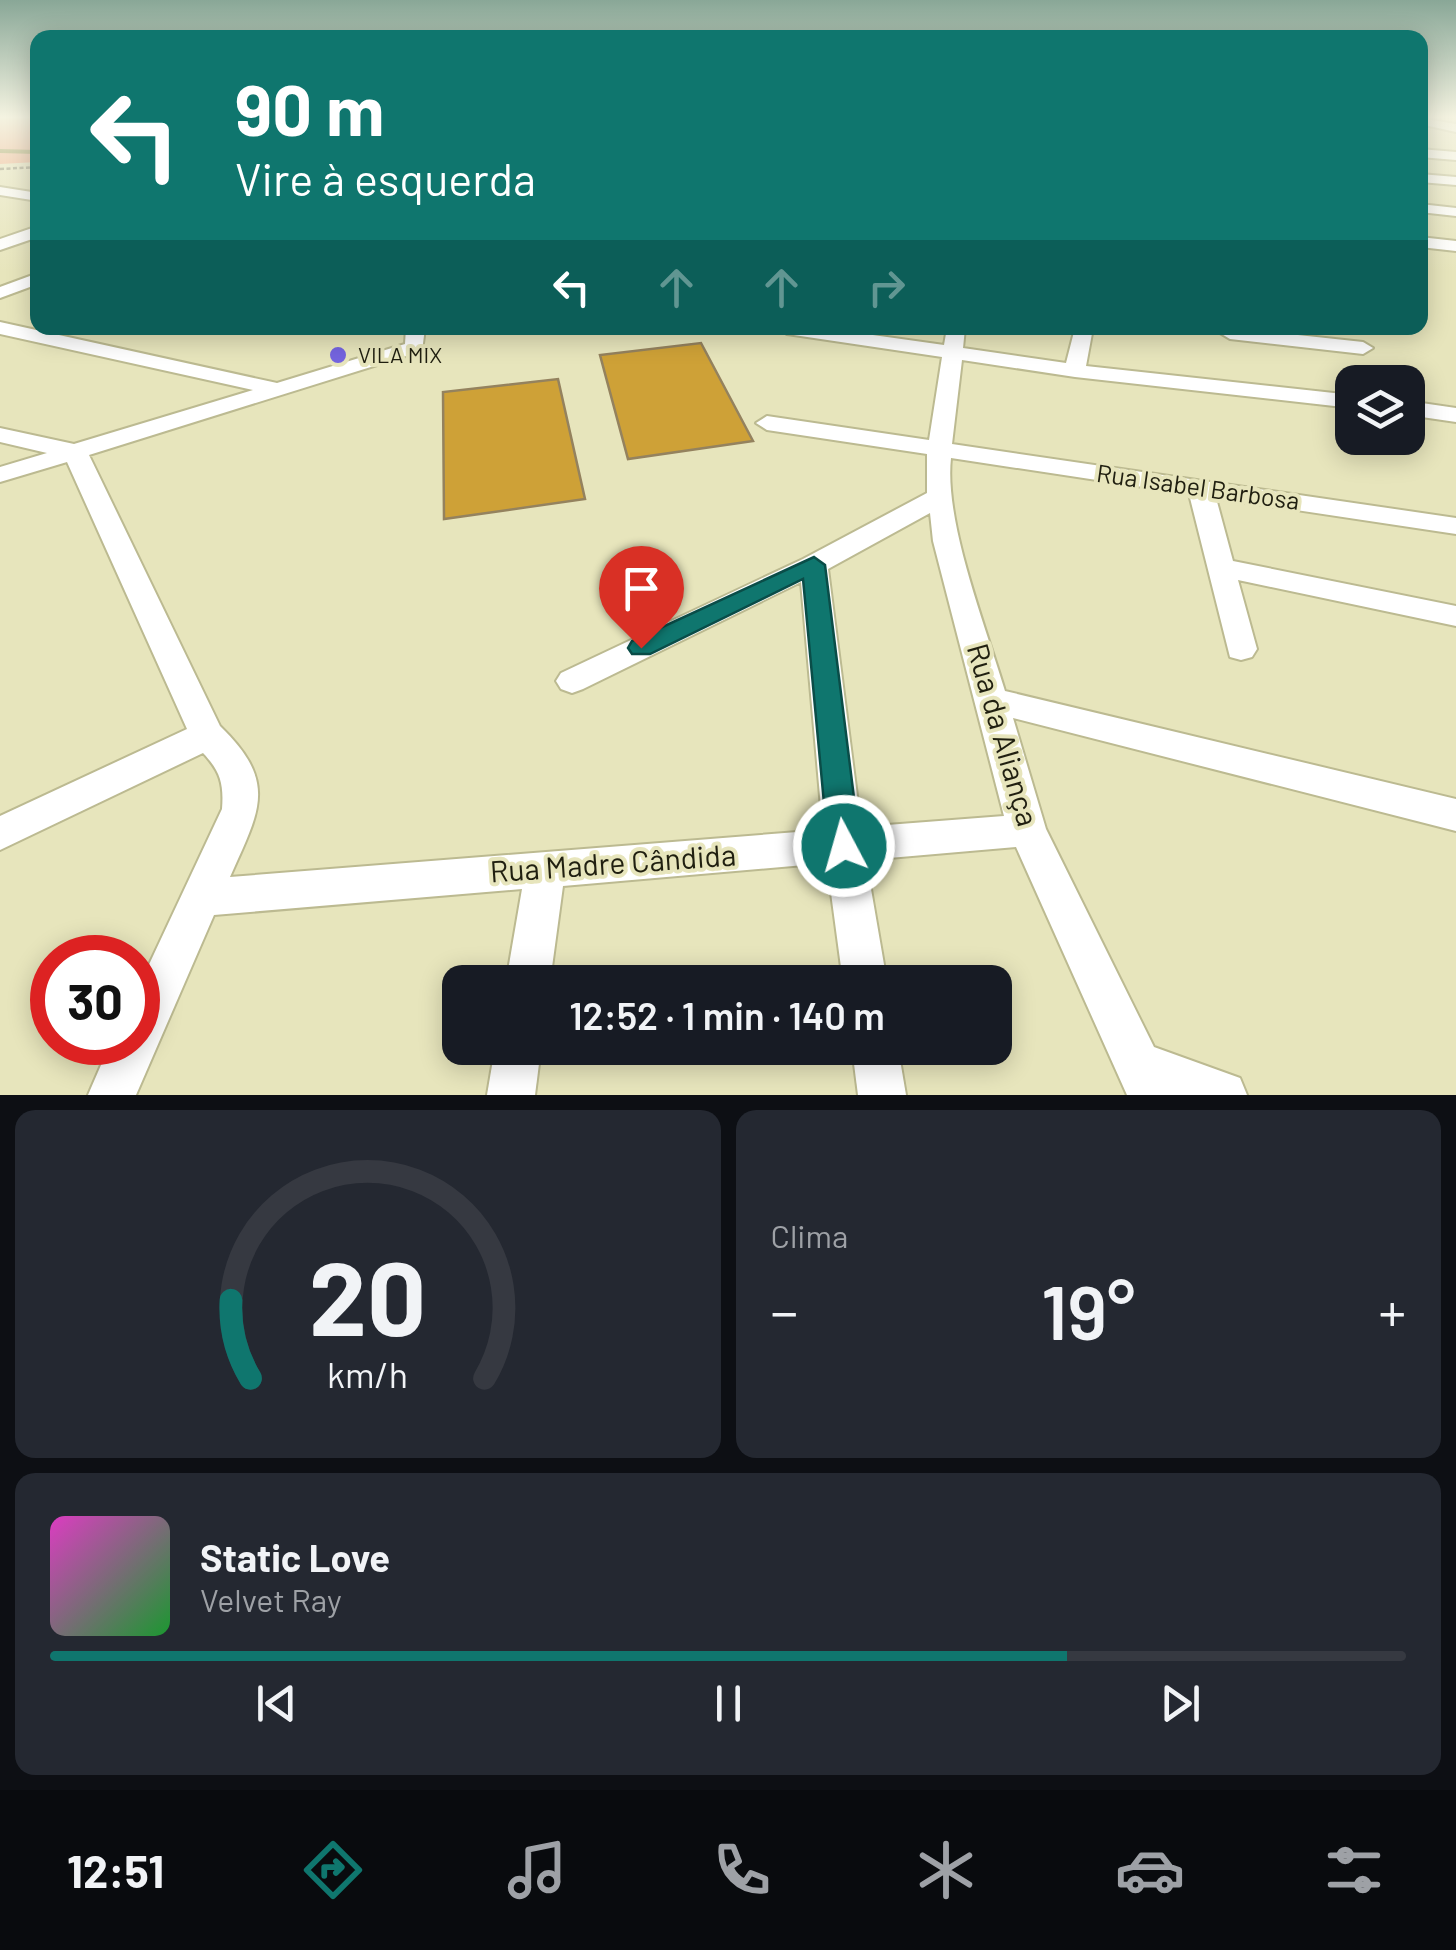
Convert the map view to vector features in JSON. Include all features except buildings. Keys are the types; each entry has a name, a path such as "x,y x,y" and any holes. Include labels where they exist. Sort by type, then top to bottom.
{"street":[{"path":"1428,179 1456,181"},
{"path":"0,192 30,196"},
{"path":"0,204 30,196"},
{"path":"1428,209 1456,212"},
{"path":"0,245 30,234"},
{"path":"1428,243 1456,246"},
{"path":"0,293 30,281"},
{"path":"0,328 30,331"},
{"path":"0,352 37,335"},
{"path":"56,335 279,390"},
{"path":"877,335 954,341 1075,371 1234,354 1363,348"},
{"path":"1075,371 1083,335"},
{"path":"0,475 279,390 414,338"},
{"name":"Rua da Aliança","path":"954,341 939,451 947,541 1027,830 1146,1081"},
{"path":"1234,354 1335,394"},
{"path":"1425,410 1456,415"},
{"name":"Rua Isabel Barbosa","path":"767,424 1456,526"},
{"path":"0,434 74,452"},
{"path":"74,452 207,735 239,766 241,809 160,985"},
{"path":"1200,486 1241,649"},
{"path":"572,681 814,565 941,496"},
{"path":"814,565 844,846 862,965"},
{"path":"1219,567 1456,616"},
{"path":"992,700 1456,816"},
{"path":"0,834 207,735"},
{"name":"Rua Madre Cândida","path":"198,898 1027,830"},
{"path":"530,965 544,869"},
{"path":"112,1095 125,1065"},
{"path":"511,1095 515,1065"},
{"path":"878,1065 882,1095"},
{"path":"1146,1081 1223,1095"}],"place":[{"name":"VILA MIX","path":"338,355"}],"route":[{"path":"641,648 814,565 844,846"}]}
